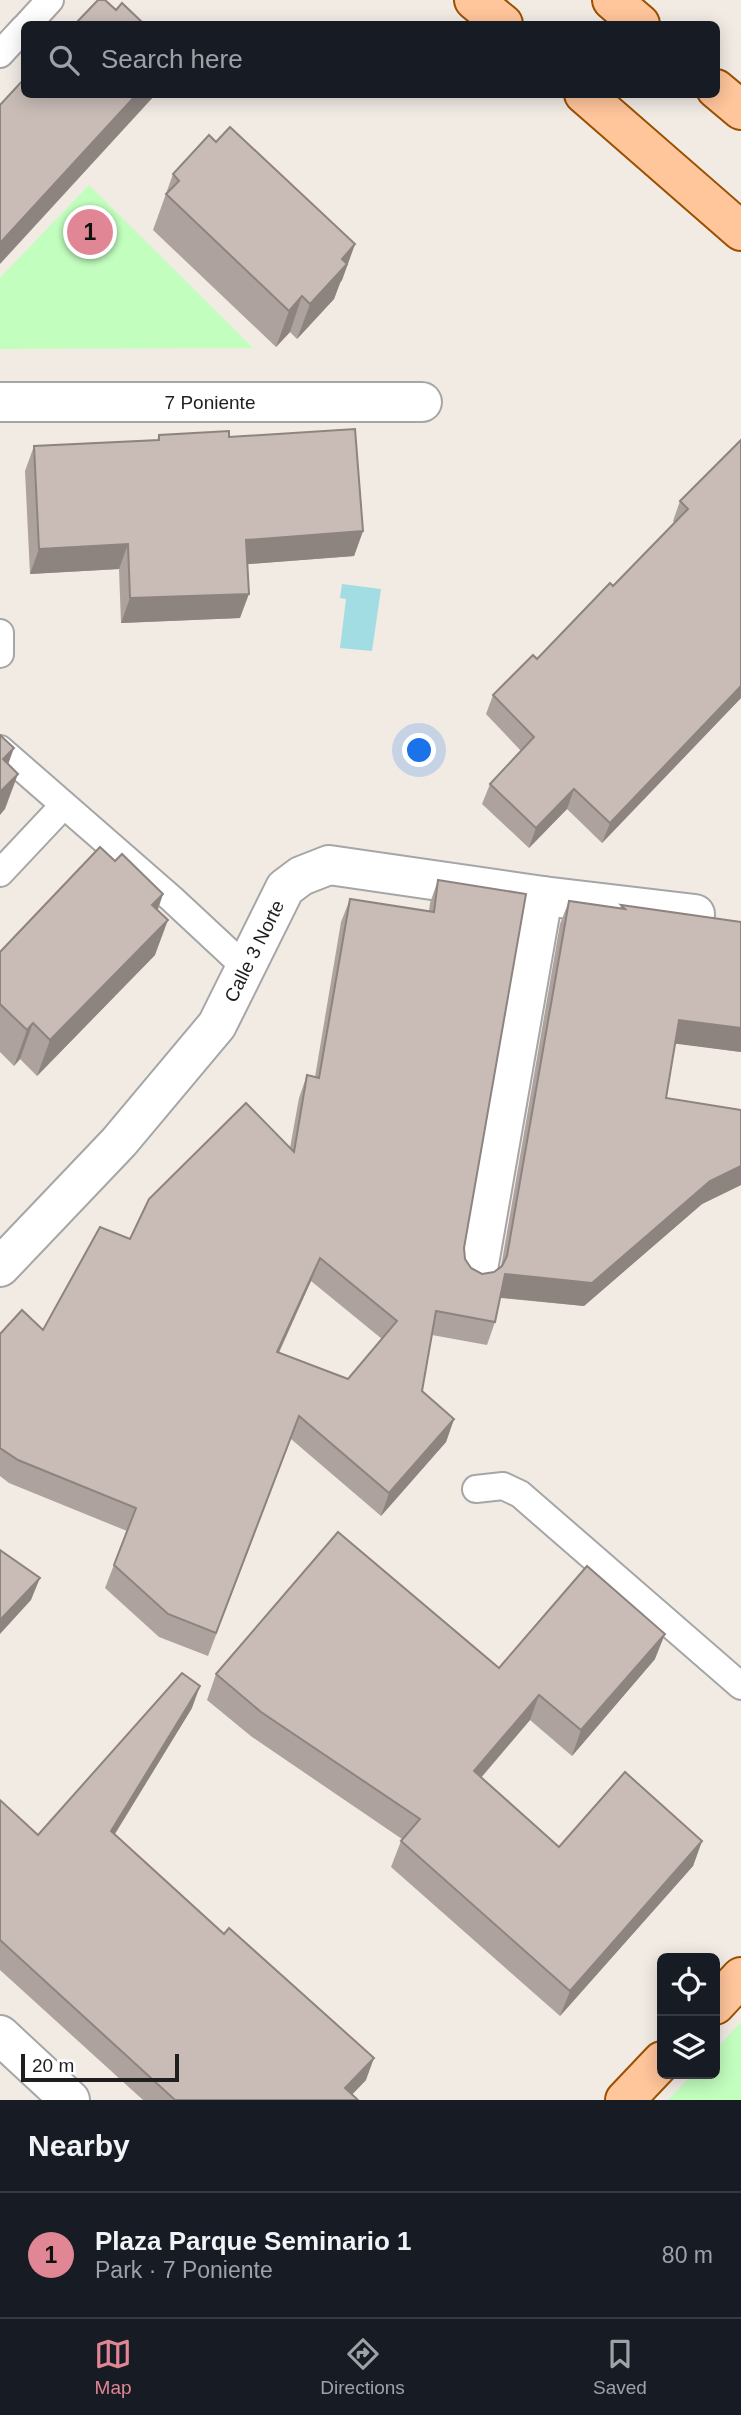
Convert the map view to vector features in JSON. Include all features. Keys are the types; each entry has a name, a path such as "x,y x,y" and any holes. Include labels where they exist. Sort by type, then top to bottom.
{"main road":[{"path":"474,0 499,21"},
{"path":"612,0 636,21"},
{"path":"720,92 741,110"},
{"path":"589,98 741,230"},
{"path":"720,2000 741,1977"},
{"path":"625,2100 657,2066"}],"street":[{"name":"7 Poniente","path":"0,402 422,402"},
{"name":"Calle 3 Norte","path":"0,1267 119,1142 217,1025 285,888 301,876 329,865 543,896 695,914"},
{"path":"477,1275 543,896"},
{"path":"0,2035 70,2100"}],"lane":[{"path":"31,21 50,0"},
{"path":"0,54 21,31"},
{"path":"0,633 0,654"},
{"path":"0,749 172,899 245,967"},
{"path":"0,873 63,806"},
{"path":"477,1489 503,1486 520,1494 741,1686"}],"green space":[{"path":"89,185 253,348 0,349 0,278"},
{"path":"741,2022 741,2100 668,2100 688,2079 720,2079 720,2045"}],"water":[{"path":"342,584 381,589 372,651 340,648 346,599 340,598"}],"building":[{"path":"98,0 105,0 116,10 122,3 141,21 78,21"},
{"path":"21,82 21,98 133,98 0,243 0,105"},
{"path":"230,127 355,244 342,259 347,264 310,304 302,296 289,311 166,194 179,181 173,174 209,135 216,142"},
{"path":"355,429 363,531 246,540 249,594 130,598 128,544 39,549 34,446 159,440 159,435 229,431 229,437"},
{"path":"741,440 741,686 610,823 574,789 536,828 490,784 534,737 493,695 533,655 537,659 610,583 613,586 688,509 680,501"},
{"path":"0,735 14,748 3,759 18,774 0,792"},
{"path":"100,847 115,861 122,854 163,894 152,905 168,920 50,1040 33,1023 27,1030 0,1004 0,952"},
{"path":"438,880 526,894 464,1248 465,1259 471,1268 482,1274 494,1272 502,1266 507,1256 569,901 625,909 621,905 741,922 741,1028 679,1020 666,1098 741,1110 741,1166 710,1181 592,1283 505,1274 495,1322 436,1311 422,1391 454,1419 389,1493 299,1416 216,1633 168,1614 114,1565 136,1508 18,1460 0,1448 0,1334 22,1310 43,1330 100,1227 130,1239 149,1199 246,1103 294,1152 307,1075 319,1078 350,899 434,912","holes":["320,1258 397,1321 348,1379 277,1352"]},
{"path":"338,1532 499,1668 587,1566 665,1634 581,1730 539,1695 474,1771 559,1847 625,1772 702,1841 570,1991 401,1841 420,1819 261,1712 216,1674"},
{"path":"0,1550 40,1578 0,1620"},
{"path":"182,1673 200,1686 111,1831 224,1934 229,1928 374,2058 345,2088 358,2100 175,2100 0,1940 0,1800 38,1835"}],"place":[{"name":"Plaza Parque Seminario 1","path":"90,232"}]}
